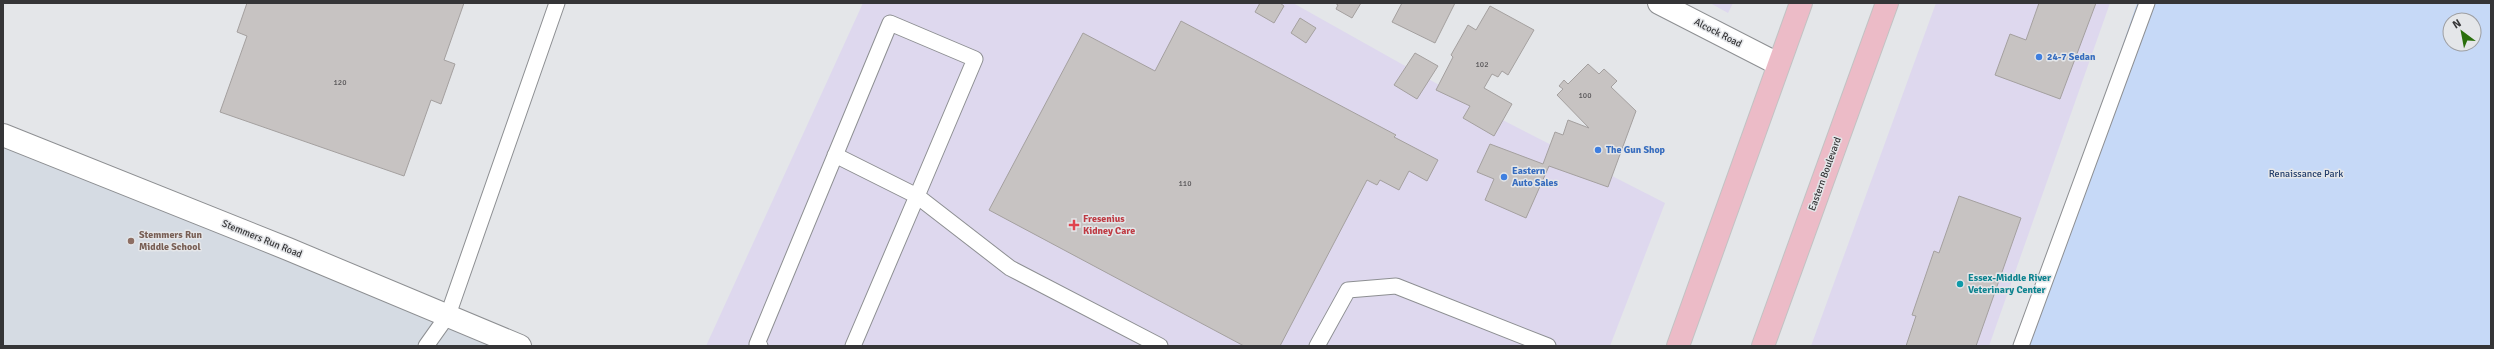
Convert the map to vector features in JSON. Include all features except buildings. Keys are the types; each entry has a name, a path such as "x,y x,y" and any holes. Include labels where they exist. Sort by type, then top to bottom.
{"main road":[{"name":"Alcock Road","path":"1659,3 1778,64"},
{"path":"1678,346 1801,3"},
{"name":"Eastern Boulevard","path":"1763,346 1887,3"},
{"name":"Stemmers Run Road","path":"3,135 448,315 520,346"}],"lane":[{"path":"426,346 448,315 557,3"},
{"path":"2021,346 2147,3"},
{"path":"760,346 757,344 890,23 975,59 853,346"},
{"path":"835,155 917,196 1010,268 1160,346"},
{"path":"1317,346 1348,290 1396,286 1548,346"}],"shaded area":[{"path":"863,3 1293,3 1489,113 1665,203 1610,346 706,346"},
{"path":"1710,3 1733,3 1728,13"},
{"path":"1936,3 2110,3 1989,346 1811,346"},
{"name":"Stemmers Run Middle School","path":"3,136 514,346 3,346"}],"green space":[{"name":"Renaissance Park","path":"2137,3 2491,3 2491,346 2020,346"}],"place":[{"name":"24-7 Sedan","path":"2039,57"},
{"name":"The Gun Shop","path":"1598,150"},
{"name":"Eastern Auto Sales","path":"1504,177"},
{"name":"Fresenius Kidney Care","path":"1074,225"},
{"name":"Stemmers Run Middle School","path":"131,241"},
{"name":"Essex-Middle River Veterinary Center","path":"1960,284"}]}
